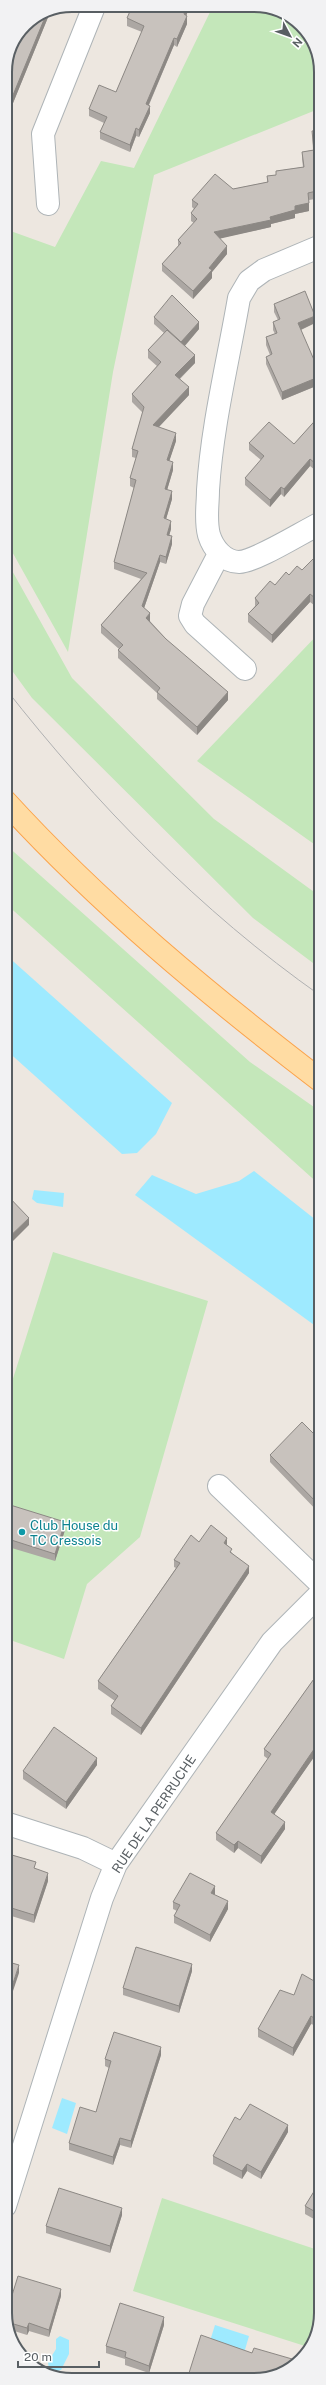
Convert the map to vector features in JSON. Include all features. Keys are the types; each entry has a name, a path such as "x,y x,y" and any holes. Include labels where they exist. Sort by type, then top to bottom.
{"main road":[{"path":"12,809 95,891 168,958 252,1028 314,1076"}],"street":[{"path":"48,204 43,134 93,12"},
{"path":"314,249 264,270 249,281 240,298 210,456 207,518 209,536 219,554 238,562 251,559 314,528"},
{"path":"219,554 193,604 190,616 195,624 245,669"},
{"path":"219,1486 314,1577"},
{"name":"RUE DE LA PERRUCHE","path":"12,2184 102,1898 116,1864 272,1642 314,1600"},
{"path":"12,1825 83,1848 116,1864"}],"green space":[{"path":"210,12 254,12 269,14 284,20 304,39 312,57 314,68 314,111 154,175 113,372 68,652 12,552 12,232 55,247 101,161 134,168"},
{"path":"12,571 72,678 214,819 314,892 314,964 253,918 32,698 12,671"},
{"path":"314,638 314,844 197,761"},
{"path":"12,850 250,1062 314,1107 314,1180 12,909"},
{"path":"53,1252 208,1301 140,1537 87,1584 64,1659 13,1641 12,1644 12,1382"},
{"path":"162,2198 314,2249 314,2313 311,2332 304,2346 133,2291"}],"water":[{"path":"12,960 172,1103 156,1134 137,1153 122,1154 12,1055"},
{"path":"254,1171 314,1218 314,1325 135,1195 152,1175 196,1194 239,1181"},
{"path":"34,1190 64,1193 63,1207 37,1203 32,1199"},
{"path":"62,2098 76,2103 67,2134 52,2128"},
{"path":"215,2325 249,2336 244,2353 210,2341"},
{"path":"60,2336 69,2340 69,2354 61,2370 58,2371 49,2368 48,2362 56,2349 56,2339"}],"building":[{"path":"130,12 185,12 184,14 187,16 177,39 174,38 146,104 150,106 139,130 136,128 130,145 100,132 107,117 89,109 99,85 116,92 144,26 127,18"},
{"path":"44,19 12,98 13,61 17,49 22,39 30,30"},
{"path":"312,131 314,131 314,150"},
{"path":"314,150 314,192 308,193 309,203 295,206 295,210 270,217 271,220 214,232 227,246 209,268 212,270 193,291 162,264 181,243 178,240 197,219 191,213 198,204 192,200 215,174 233,189 268,182 267,176 276,175 276,171 304,167 302,152"},
{"path":"305,291 314,314 314,316 298,323 314,360 314,379 282,392 266,357 272,354 266,337 277,333 273,322 280,319 274,304"},
{"path":"172,295 199,322 181,342 154,317"},
{"path":"167,330 195,355 175,375 189,387 153,425 176,433 167,460 173,462 165,489 172,491 164,518 171,521 167,535 172,536 166,557 160,555 142,606 150,613 146,618 166,639 228,692 197,727 157,692 160,688 118,650 123,645 101,625 147,573 114,562 136,480 130,478 138,451 132,449 144,407 132,394 161,362 148,350"},
{"path":"269,422 294,444 314,422 314,462 310,459 284,489 281,487 270,500 245,478 264,456 249,443"},
{"path":"314,558 314,597 310,594 272,635 248,614 259,603 255,598 270,581 275,585 286,572 289,575 297,566 302,570"},
{"path":"12,1200 29,1218 12,1234"},
{"path":"302,1422 314,1434 314,1500 270,1455"},
{"name":"Club House du TC Cressois","path":"12,1506 65,1522 55,1554 12,1540"},
{"path":"211,1525 227,1538 224,1543 232,1549 230,1552 249,1566 141,1728 111,1706 118,1696 98,1681 180,1563 174,1560 191,1535 199,1542"},
{"path":"314,1679 314,1749 271,1812 285,1822 261,1856 238,1841 234,1845 216,1833 271,1754 264,1749"},
{"path":"54,1727 97,1758 66,1802 23,1771"},
{"path":"12,1855 36,1862 34,1868 48,1873 34,1915 12,1908"},
{"path":"190,1873 215,1886 211,1893 228,1901 210,1935 174,1916 180,1905 173,1902"},
{"path":"136,1947 192,1964 179,2006 123,1988"},
{"path":"12,1963 19,1965 12,1986"},
{"path":"302,1974 314,1981 314,2018 311,2016 293,2048 258,2029 280,1990 294,1995"},
{"path":"114,2032 161,2047 131,2141 120,2138 113,2157 69,2143 80,2107 96,2112 111,2061 105,2059"},
{"path":"250,2104 288,2125 261,2172 247,2164 242,2171 213,2156 235,2117 240,2120"},
{"path":"59,2188 122,2208 110,2246 46,2226"},
{"path":"314,2191 314,2211 305,2206"},
{"path":"18,2276 61,2289 49,2330 29,2323 27,2328 13,2324 12,2295"},
{"path":"120,2303 164,2317 149,2366 125,2357 126,2352 106,2346"},
{"path":"201,2335 252,2353 254,2348 292,2359 280,2367 258,2373 189,2373"}],"tram line":[{"path":"12,697 76,773 152,854 233,928 276,963 314,991"}],"place":[{"name":"Club House du TC Cressois","path":"22,1532"}]}
